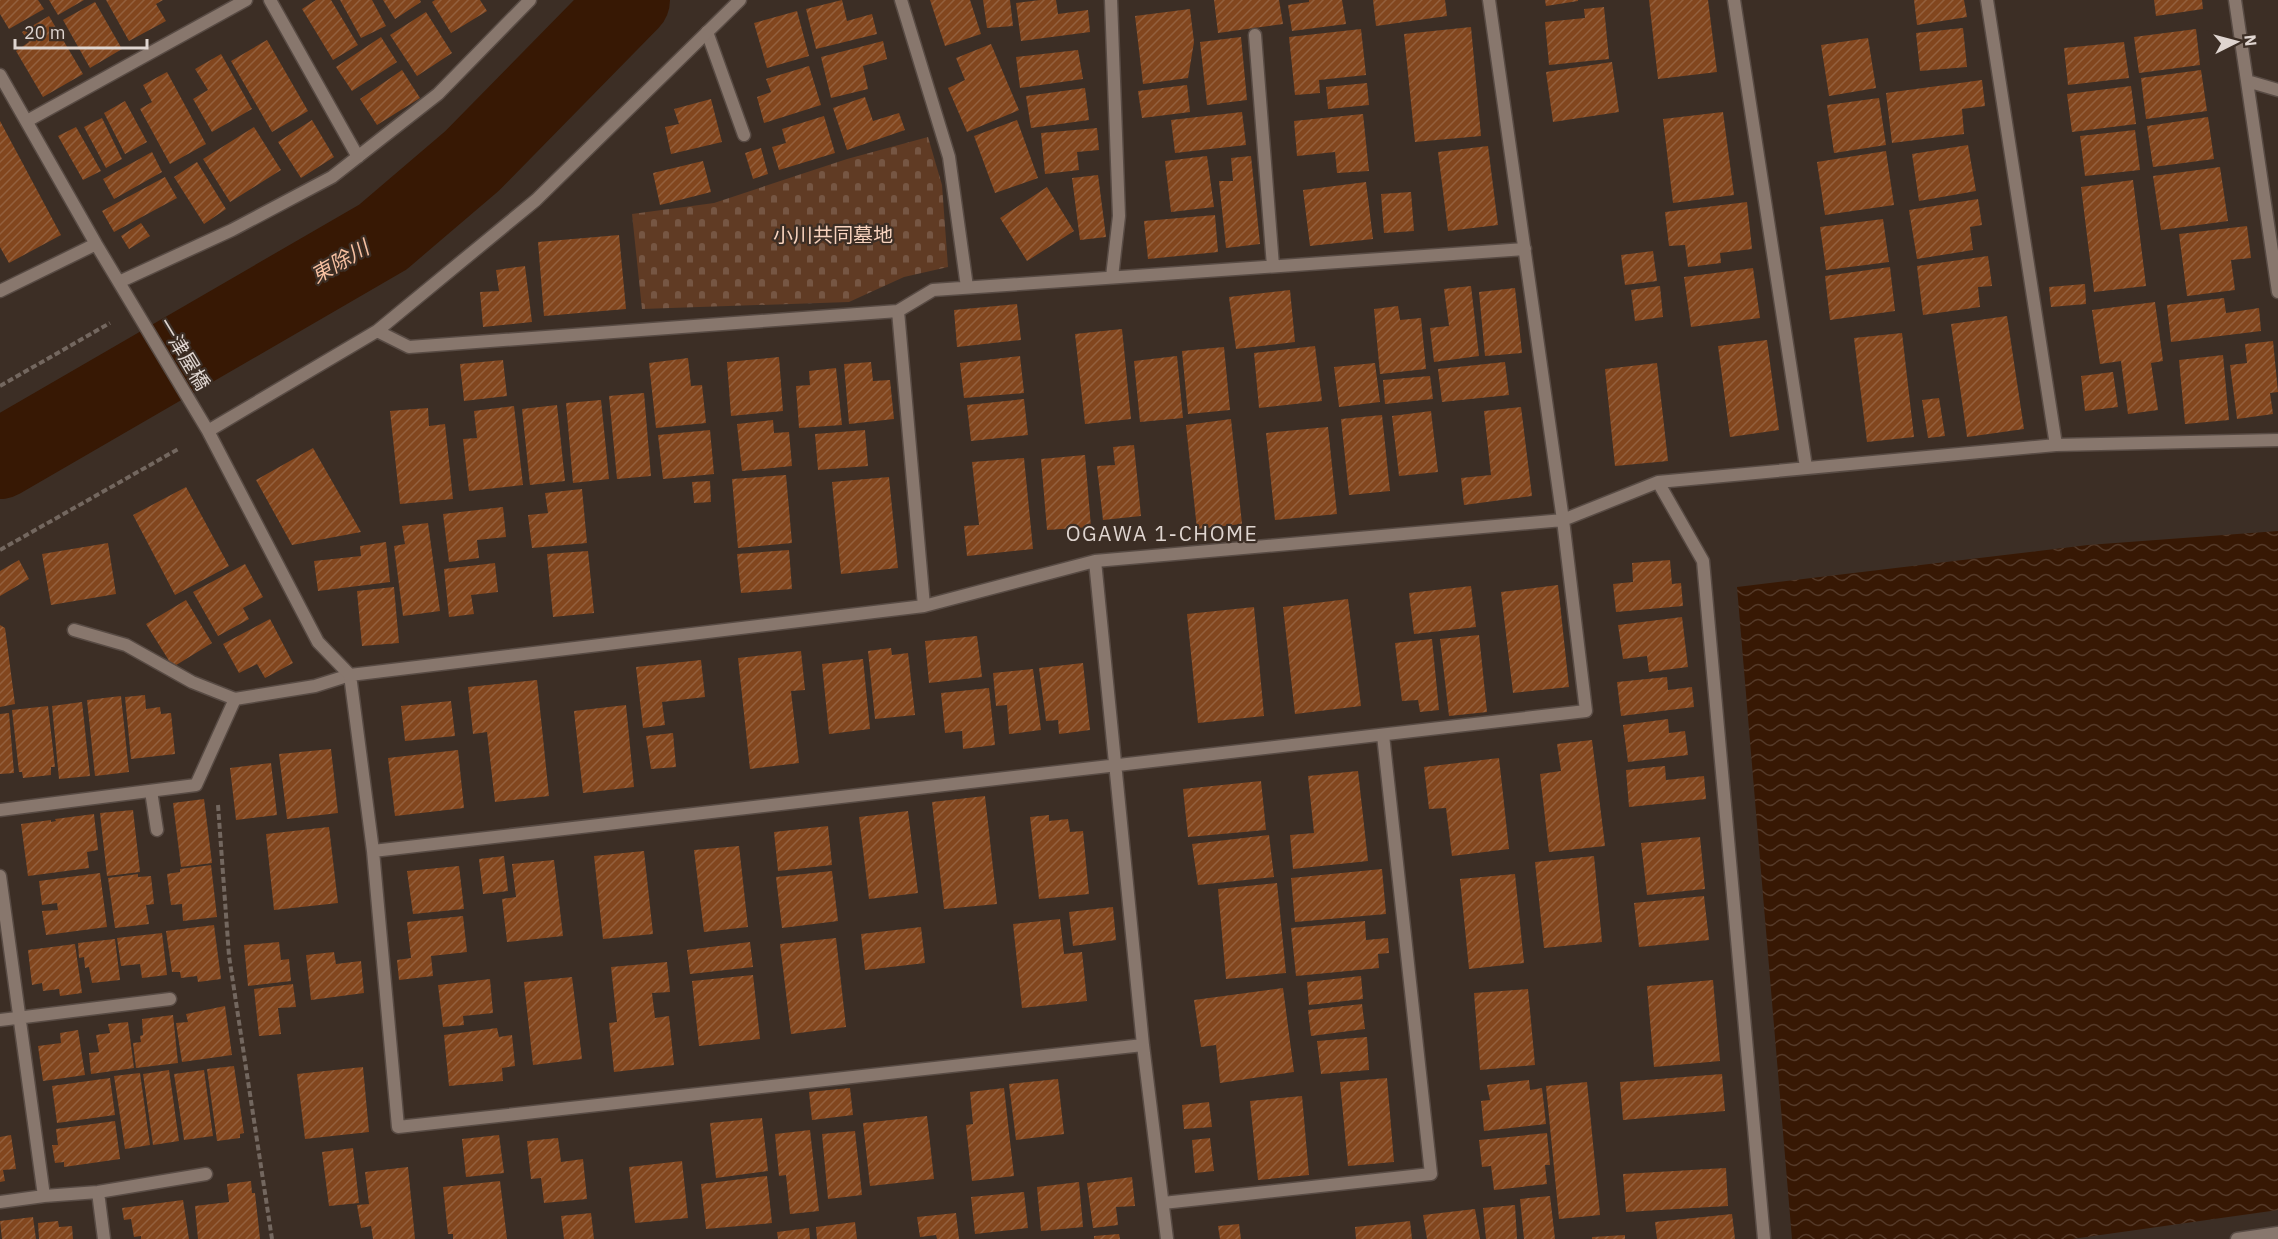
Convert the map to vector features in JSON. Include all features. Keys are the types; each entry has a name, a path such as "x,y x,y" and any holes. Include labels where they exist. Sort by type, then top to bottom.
{"street":[{"path":"27,121 246,0"},
{"path":"270,0 358,157"},
{"path":"119,282 252,220 332,177 438,94 530,0"},
{"path":"208,431 377,331 536,200 740,0"},
{"path":"901,0 949,157 967,287"},
{"path":"1111,0 1119,216 1112,278"},
{"path":"373,851 1586,711 1563,520 1490,0"},
{"path":"1734,0 1806,467"},
{"path":"1987,0 2056,446"},
{"path":"2235,0 2278,292"},
{"path":"706,32 744,135"},
{"path":"1255,35 1273,266"},
{"name":"一津屋橋","path":"1,80 208,431 318,642 350,675"},
{"path":"2247,81 2278,90"},
{"path":"0,291 96,244"},
{"path":"377,331 409,346 898,311 933,290 967,287 1525,249"},
{"path":"898,311 924,606"},
{"path":"74,630 126,645 192,682 235,699 315,686 350,675 924,606 1095,561 1563,520 1658,482 2056,446 2278,440"},
{"path":"1658,482 1703,561 1764,1239"},
{"path":"1095,561 1143,1045 1167,1239"},
{"path":"350,675 373,851 398,1127 1143,1045"},
{"path":"0,810 196,785 235,699"},
{"path":"1163,1203 1431,1174 1383,735"},
{"path":"151,791 157,830"},
{"path":"0,876 44,1196"},
{"path":"0,1020 170,999"},
{"path":"0,1202 98,1192 206,1173"},
{"path":"98,1192 104,1239"},
{"path":"2237,1239 2278,1233"}],"path":[{"path":"0,386 134,309"},
{"path":"0,550 180,447"},
{"path":"218,798 229,956 272,1239"}],"green space":[{"name":"小川共同墓地","path":"928,137 942,185 948,267 904,277 849,302 642,309 632,214 714,203 847,159"}],"water":[{"path":"2278,531 2278,1210 2072,1239 1792,1239 1737,587 2088,545"}],"building":[{"path":"0,0 38,0 44,9 9,29 0,14"},
{"path":"49,0 84,0 58,15"},
{"path":"106,0 163,0 156,4 166,21 129,41"},
{"path":"316,0 331,0 358,45 333,60 302,9"},
{"path":"340,0 372,0 386,26 361,38"},
{"path":"383,0 420,0 421,2 395,19"},
{"path":"435,0 480,0 487,11 451,33 432,2"},
{"path":"842,0 847,21 872,14 877,34 816,49 806,9"},
{"path":"930,0 970,0 981,34 945,46"},
{"path":"983,0 1010,0 1013,26 987,28"},
{"path":"1056,0 1058,14 1088,10 1090,32 1021,41 1016,3"},
{"path":"1214,0 1279,0 1283,24 1218,33"},
{"path":"1309,0 1342,0 1346,24 1292,31 1288,5 1309,2"},
{"path":"1373,0 1445,0 1447,16 1376,26"},
{"path":"1545,0 1578,0 1578,1 1546,6"},
{"path":"1649,0 1708,0 1717,72 1658,79"},
{"path":"1914,0 1964,0 1967,17 1917,25"},
{"path":"2154,0 2202,0 2203,9 2156,16"},
{"path":"95,2 122,49 90,68 63,20"},
{"path":"1604,7 1609,59 1549,65 1545,22 1585,18 1584,9"},
{"path":"1190,9 1194,42 1188,78 1143,84 1135,16"},
{"path":"797,11 809,56 767,68 754,23"},
{"path":"426,12 452,53 417,76 390,35"},
{"path":"49,16 83,74 43,97 16,51 29,42 22,32"},
{"path":"1471,27 1481,136 1415,142 1404,34"},
{"path":"1963,28 1967,67 1920,71 1916,33"},
{"path":"1361,29 1366,75 1319,80 1320,93 1295,95 1289,37"},
{"path":"2196,29 2200,65 2139,73 2134,37"},
{"path":"381,37 397,62 352,91 336,67"},
{"path":"1241,37 1247,100 1207,105 1200,42"},
{"path":"1868,38 1876,88 1829,96 1821,45"},
{"path":"267,40 308,111 272,132 231,61"},
{"path":"883,41 887,59 863,66 868,89 831,98 821,57"},
{"path":"2124,42 2129,78 2068,85 2064,48"},
{"path":"991,44 1019,110 967,132 948,88 965,80 956,58"},
{"path":"1078,50 1083,79 1020,88 1016,57"},
{"path":"221,54 252,109 212,132 193,99 208,90 195,69"},
{"path":"1612,62 1619,112 1553,122 1546,72"},
{"path":"809,66 821,105 764,123 757,97 771,92 766,79"},
{"path":"402,70 420,98 377,125 360,99"},
{"path":"2201,70 2207,111 2146,119 2141,78"},
{"path":"167,72 206,144 170,164 140,109 152,102 143,85"},
{"path":"1982,80 1985,106 1962,109 1964,134 1892,143 1886,93"},
{"path":"1367,83 1369,105 1328,109 1326,87"},
{"path":"1187,85 1190,112 1142,118 1138,91"},
{"path":"2131,86 2136,124 2072,132 2067,94"},
{"path":"1085,88 1089,120 1031,128 1026,96"},
{"path":"865,97 873,121 899,113 905,130 847,150 833,108"},
{"path":"1879,98 1886,145 1834,153 1827,105"},
{"path":"711,99 722,142 671,154 665,127 679,124 674,109"},
{"path":"125,101 147,142 125,154 104,113"},
{"path":"1242,112 1246,145 1175,153 1171,120"},
{"path":"1723,112 1734,195 1673,203 1663,119"},
{"path":"1363,114 1369,171 1337,173 1335,152 1297,156 1294,121"},
{"path":"824,116 835,153 779,170 772,147 786,143 782,129"},
{"path":"2208,117 2214,159 2153,167 2147,126"},
{"path":"102,118 122,159 106,168 84,127"},
{"path":"312,120 334,157 301,178 278,142"},
{"path":"1017,120 1038,178 995,193 974,136"},
{"path":"0,121 61,235 9,263 0,247"},
{"path":"76,127 101,171 83,180 58,136"},
{"path":"254,127 281,170 230,202 203,159"},
{"path":"1097,128 1099,150 1077,152 1079,170 1045,174 1041,133"},
{"path":"2135,130 2140,170 2085,176 2080,136"},
{"path":"1968,145 1976,191 1919,201 1912,154"},
{"path":"1488,146 1498,225 1448,231 1438,152"},
{"path":"761,148 768,174 753,179 745,153"},
{"path":"1886,151 1894,205 1825,215 1817,162"},
{"path":"152,152 162,172 114,199 103,179"},
{"path":"1207,156 1214,207 1171,212 1165,161"},
{"path":"1251,156 1260,244 1226,248 1219,181 1233,181 1231,158"},
{"path":"703,161 711,192 660,205 653,173"},
{"path":"197,162 226,209 204,224 174,177"},
{"path":"2220,167 2228,221 2161,230 2153,176"},
{"path":"1098,175 1106,237 1080,240 1072,178"},
{"path":"165,177 177,198 114,232 102,211"},
{"path":"2133,180 2146,286 2094,292 2081,187"},
{"path":"1366,182 1373,239 1310,246 1303,190"},
{"path":"1047,187 1074,231 1027,261 1000,218"},
{"path":"1411,192 1414,231 1384,233 1381,194"},
{"path":"1978,199 1982,225 1970,227 1973,250 1917,259 1909,210"},
{"path":"1747,202 1752,249 1720,253 1721,263 1688,267 1685,245 1669,246 1665,212"},
{"path":"1215,215 1218,252 1148,259 1144,221"},
{"path":"1883,219 1889,262 1826,270 1820,227"},
{"path":"141,223 150,236 129,249 121,236"},
{"path":"2247,226 2251,258 2231,260 2235,290 2187,296 2179,234"},
{"path":"619,235 626,309 544,316 538,242"},
{"path":"1653,251 1657,281 1625,285 1621,255"},
{"path":"1988,256 1992,286 1978,287 1980,307 1923,315 1917,266"},
{"path":"525,266 532,322 483,327 480,292 499,291 496,270"},
{"path":"1890,267 1895,311 1830,320 1825,276"},
{"path":"1753,268 1760,318 1691,327 1684,277"},
{"path":"2085,284 2086,304 2051,307 2049,287"},
{"path":"1471,286 1479,356 1434,362 1430,328 1449,326 1444,289"},
{"path":"1660,286 1663,317 1635,321 1631,290"},
{"path":"1515,288 1522,353 1485,356 1479,292"},
{"path":"1290,290 1295,342 1236,349 1229,297"},
{"path":"2224,298 2226,313 2259,308 2261,331 2171,342 2167,305"},
{"path":"2155,302 2163,361 2151,363 2158,410 2128,414 2121,361 2100,364 2092,310"},
{"path":"1017,304 1021,340 957,347 954,310"},
{"path":"1398,306 1400,320 1421,318 1426,369 1380,374 1374,309"},
{"path":"2007,316 2024,429 1967,437 1951,324"},
{"path":"1122,329 1131,419 1085,424 1075,334"},
{"path":"1902,333 1914,437 1867,442 1854,338"},
{"path":"1767,340 1779,430 1730,437 1718,346"},
{"path":"2273,341 2278,392 2270,393 2273,414 2237,419 2230,365 2247,363 2245,344"},
{"path":"1315,346 1322,401 1259,408 1254,353"},
{"path":"1224,347 1230,410 1188,414 1182,351"},
{"path":"2223,355 2229,420 2185,424 2179,360"},
{"path":"1020,356 1024,393 964,398 960,363"},
{"path":"1177,356 1183,418 1140,422 1134,361"},
{"path":"779,357 783,411 731,416 727,362"},
{"path":"688,358 691,386 702,385 706,423 656,428 649,363"},
{"path":"503,360 507,396 464,401 460,364"},
{"path":"871,362 873,381 890,380 894,419 849,424 844,364"},
{"path":"1505,362 1509,395 1442,402 1438,369"},
{"path":"1375,363 1380,402 1339,407 1334,367"},
{"path":"1657,363 1668,461 1615,466 1605,369"},
{"path":"836,368 842,425 799,428 796,386 810,385 809,371"},
{"path":"2113,372 2118,407 2085,411 2081,376"},
{"path":"1430,376 1433,399 1385,404 1383,380"},
{"path":"644,393 651,476 617,479 609,396"},
{"path":"1939,398 1945,436 1928,438 1922,400"},
{"path":"1024,399 1028,435 971,441 967,405"},
{"path":"601,400 609,479 573,483 566,403"},
{"path":"557,405 565,481 530,485 522,409"},
{"path":"514,406 523,485 469,491 463,439 477,438 474,411"},
{"path":"1521,407 1532,496 1464,505 1461,478 1491,475 1484,411"},
{"path":"428,408 429,426 445,424 453,499 400,504 390,411"},
{"path":"1431,411 1438,472 1399,476 1392,416"},
{"path":"1382,415 1390,491 1349,495 1341,419"},
{"path":"1231,419 1242,524 1197,529 1186,425"},
{"path":"773,420 774,433 789,432 792,466 742,471 737,424"},
{"path":"1328,427 1337,514 1275,520 1266,433"},
{"path":"710,430 714,474 663,479 658,435"},
{"path":"865,430 868,466 818,470 815,434"},
{"path":"1134,445 1141,516 1103,520 1097,466 1115,465 1113,447"},
{"path":"313,448 361,532 292,545 256,480"},
{"path":"1085,455 1091,527 1047,530 1041,459"},
{"path":"1024,458 1033,549 967,556 964,526 979,525 972,462"},
{"path":"786,475 792,543 738,548 732,479"},
{"path":"889,477 898,568 841,574 832,482"},
{"path":"710,481 711,502 694,503 692,482"},
{"path":"186,487 229,566 175,595 133,515"},
{"path":"582,489 587,543 532,548 528,515 548,513 545,493"},
{"path":"503,507 506,537 477,540 479,558 449,562 443,514"},
{"path":"428,523 440,611 403,616 394,546 405,544 402,526"},
{"path":"386,542 390,582 318,591 314,561 361,556 360,546"},
{"path":"108,543 116,594 51,605 42,554"},
{"path":"789,550 792,589 741,593 737,554"},
{"path":"588,551 594,613 553,617 547,554"},
{"path":"19,560 29,579 0,596 0,571"},
{"path":"1670,560 1672,584 1681,583 1683,606 1616,612 1613,584 1633,582 1632,563"},
{"path":"495,563 498,592 471,595 474,614 449,617 444,569"},
{"path":"245,564 263,597 243,608 249,619 218,636 193,592"},
{"path":"1558,585 1569,687 1513,693 1501,592"},
{"path":"1471,586 1476,627 1414,634 1409,593"},
{"path":"394,587 399,643 362,646 357,591"},
{"path":"1348,599 1361,706 1295,714 1283,607"},
{"path":"186,600 212,643 173,667 146,624"},
{"path":"1254,607 1264,716 1198,723 1187,614"},
{"path":"1682,617 1688,667 1649,672 1647,656 1623,659 1618,625"},
{"path":"270,619 293,663 265,678 257,664 239,673 223,644"},
{"path":"0,625 5,628 15,704 0,707"},
{"path":"1479,635 1487,712 1449,716 1440,639"},
{"path":"977,636 982,677 929,683 925,641"},
{"path":"1432,639 1439,710 1420,712 1418,700 1402,701 1395,643"},
{"path":"891,648 892,655 908,653 915,715 875,719 868,651"},
{"path":"801,651 805,690 791,691 799,763 750,769 738,658"},
{"path":"863,659 870,729 829,734 822,664"},
{"path":"701,660 705,697 662,702 665,725 643,728 636,667"},
{"path":"1083,663 1090,730 1059,734 1058,720 1046,721 1039,668"},
{"path":"1033,669 1041,730 1009,734 1007,705 996,706 993,673"},
{"path":"1667,677 1668,690 1692,687 1694,707 1621,716 1617,682"},
{"path":"537,680 549,796 495,802 487,732 473,734 468,687"},
{"path":"989,688 995,745 963,749 962,731 945,733 941,693"},
{"path":"145,695 146,709 160,707 161,714 171,713 175,754 131,759 125,697"},
{"path":"121,696 129,772 95,776 87,700"},
{"path":"451,701 455,736 405,741 401,706"},
{"path":"82,702 90,776 59,779 52,706"},
{"path":"626,705 634,787 583,793 574,711"},
{"path":"48,706 55,767 51,767 51,775 23,778 22,772 19,772 12,710"},
{"path":"9,713 14,773 0,774 0,714"},
{"path":"1668,719 1669,733 1685,731 1688,755 1628,762 1623,725"},
{"path":"673,733 676,767 651,769 646,736"},
{"path":"1592,740 1605,846 1549,852 1540,774 1561,771 1557,744"},
{"path":"331,749 338,813 287,819 279,754"},
{"path":"458,750 464,808 395,816 388,758"},
{"path":"1499,758 1509,849 1452,856 1446,808 1429,809 1424,767"},
{"path":"271,763 277,815 236,820 230,768"},
{"path":"1665,766 1666,780 1704,776 1706,799 1629,807 1626,770"},
{"path":"1358,771 1368,861 1293,869 1290,835 1314,833 1308,776"},
{"path":"1261,781 1266,830 1188,837 1183,789"},
{"path":"985,796 997,904 944,909 932,802"},
{"path":"204,799 212,863 181,867 173,803"},
{"path":"133,810 140,872 107,876 100,813"},
{"path":"908,811 918,893 869,899 859,817"},
{"path":"94,814 98,850 87,852 89,868 28,876 21,824 51,820 51,822 56,821 55,819"},
{"path":"1049,815 1049,821 1068,819 1070,832 1083,831 1089,894 1039,899 1030,817"},
{"path":"828,826 832,865 778,871 774,832"},
{"path":"329,827 338,903 274,910 266,834"},
{"path":"1269,835 1274,877 1198,885 1192,844"},
{"path":"1700,837 1705,889 1647,895 1641,843"},
{"path":"739,846 748,927 704,932 694,850"},
{"path":"644,851 653,934 603,939 594,856"},
{"path":"504,856 508,891 483,894 479,859"},
{"path":"1594,856 1602,942 1544,948 1535,862"},
{"path":"554,860 563,936 507,942 502,899 516,897 512,864"},
{"path":"211,865 217,917 183,921 182,904 171,905 167,874 180,872 180,869"},
{"path":"459,866 464,909 413,914 407,871"},
{"path":"1382,869 1386,914 1295,922 1291,878"},
{"path":"832,871 838,921 782,928 776,877"},
{"path":"100,873 107,927 46,935 42,911 58,910 57,903 42,905 39,881"},
{"path":"138,874 138,877 151,876 154,904 146,905 149,924 115,928 108,878"},
{"path":"1515,874 1524,963 1469,969 1460,879"},
{"path":"1277,883 1286,973 1226,979 1218,889"},
{"path":"1704,896 1709,940 1639,947 1634,903"},
{"path":"1113,907 1116,940 1073,946 1069,912"},
{"path":"463,916 467,952 431,956 433,976 399,980 397,960 411,958 407,922"},
{"path":"1060,919 1064,954 1082,952 1087,1001 1022,1008 1013,924"},
{"path":"1365,921 1366,940 1388,938 1389,953 1378,954 1379,968 1296,976 1291,928"},
{"path":"214,925 221,979 198,982 197,976 181,978 180,972 172,972 166,931"},
{"path":"921,927 925,963 865,970 861,934"},
{"path":"162,933 167,975 142,978 140,964 121,966 117,938"},
{"path":"836,938 846,1027 791,1034 780,944"},
{"path":"115,939 120,980 92,983 89,967 85,968 84,957 79,958 78,943"},
{"path":"279,942 281,960 289,959 291,981 248,986 244,945"},
{"path":"750,942 753,967 690,974 687,950"},
{"path":"75,944 82,993 60,996 59,989 43,991 42,983 32,985 28,950"},
{"path":"334,952 336,964 361,961 364,993 311,1000 306,955"},
{"path":"667,962 670,992 652,993 655,1018 669,1016 674,1065 614,1072 609,1023 617,1022 611,967"},
{"path":"753,975 760,1039 699,1046 692,981"},
{"path":"1361,976 1363,999 1309,1005 1307,982"},
{"path":"572,977 582,1059 533,1065 524,982"},
{"path":"490,979 493,1013 463,1016 464,1025 443,1027 438,985"},
{"path":"1713,980 1720,1061 1654,1067 1647,986"},
{"path":"293,984 296,1007 278,1008 281,1034 259,1036 254,989"},
{"path":"1283,988 1294,1072 1220,1083 1216,1045 1201,1047 1194,1000"},
{"path":"1528,989 1535,1065 1480,1070 1474,993"},
{"path":"1362,1004 1365,1029 1311,1036 1308,1010"},
{"path":"225,1006 232,1055 182,1062 176,1023 188,1022 186,1014"},
{"path":"173,1015 178,1063 136,1068 133,1043 141,1042 142,1019"},
{"path":"128,1022 134,1068 91,1074 89,1053 99,1052 96,1035 110,1033 108,1024"},
{"path":"497,1028 499,1037 512,1035 515,1066 502,1068 503,1081 449,1086 444,1035"},
{"path":"78,1030 85,1075 43,1081 38,1046 61,1043 60,1033"},
{"path":"1367,1037 1369,1070 1321,1074 1317,1041"},
{"path":"234,1066 244,1133 240,1134 240,1138 217,1141 207,1069"},
{"path":"363,1067 369,1132 305,1139 297,1074"},
{"path":"169,1070 179,1141 153,1145 143,1074"},
{"path":"204,1070 213,1136 184,1140 174,1074"},
{"path":"140,1073 150,1145 125,1149 114,1076"},
{"path":"1722,1074 1725,1111 1623,1120 1620,1082"},
{"path":"110,1078 115,1115 57,1123 52,1086"},
{"path":"1387,1078 1394,1162 1348,1166 1340,1082"},
{"path":"1058,1079 1064,1134 1016,1140 1009,1084"},
{"path":"1529,1080 1530,1090 1542,1088 1546,1124 1484,1131 1481,1101 1490,1100 1487,1085"},
{"path":"1587,1082 1600,1215 1559,1219 1546,1086"},
{"path":"850,1088 853,1115 812,1120 809,1092"},
{"path":"1004,1088 1014,1176 972,1181 966,1125 973,1124 970,1092"},
{"path":"1302,1096 1309,1175 1258,1180 1250,1101"},
{"path":"1209,1102 1212,1127 1184,1129 1182,1105"},
{"path":"927,1116 934,1179 870,1186 863,1123"},
{"path":"762,1118 768,1171 716,1178 710,1123"},
{"path":"115,1121 120,1159 64,1167 64,1162 55,1163 52,1145 58,1145 56,1129"},
{"path":"810,1130 819,1211 790,1214 786,1175 779,1176 775,1134"},
{"path":"855,1131 862,1195 828,1199 822,1134"},
{"path":"1547,1133 1550,1165 1545,1165 1547,1184 1494,1190 1491,1166 1482,1167 1479,1140"},
{"path":"11,1135 16,1169 3,1170 5,1181 0,1182 0,1137"},
{"path":"499,1135 504,1173 466,1177 462,1139"},
{"path":"558,1138 561,1162 583,1159 587,1199 544,1203 541,1178 531,1179 527,1141"},
{"path":"1210,1138 1214,1171 1195,1173 1192,1140"},
{"path":"353,1148 359,1203 329,1206 322,1152"},
{"path":"682,1161 688,1218 635,1223 629,1167"},
{"path":"408,1167 415,1239 373,1239 371,1226 361,1228 357,1205 369,1204 365,1172"},
{"path":"1726,1168 1728,1206 1626,1212 1623,1174"},
{"path":"767,1176 772,1223 706,1229 701,1184"},
{"path":"1132,1177 1135,1206 1116,1207 1118,1225 1093,1228 1087,1183"},
{"path":"251,1181 252,1193 255,1193 260,1239 198,1239 195,1206 229,1202 227,1184"},
{"path":"500,1181 507,1239 453,1239 453,1234 448,1234 443,1187"},
{"path":"1079,1182 1083,1227 1041,1231 1037,1187"},
{"path":"1024,1192 1028,1228 975,1234 971,1197"},
{"path":"1550,1196 1555,1239 1524,1239 1520,1199"},
{"path":"183,1200 189,1239 134,1237 131,1219 124,1220 122,1208"},
{"path":"1515,1205 1517,1239 1486,1239 1483,1208"},
{"path":"1475,1209 1480,1239 1427,1239 1423,1215"},
{"path":"591,1213 594,1239 564,1239 561,1216"},
{"path":"956,1213 959,1239 937,1239 936,1235 920,1237 917,1217"},
{"path":"1732,1214 1735,1239 1657,1239 1655,1222"},
{"path":"33,1217 36,1239 2,1239 0,1221"},
{"path":"58,1221 59,1227 72,1226 73,1239 39,1239 38,1223"},
{"path":"1410,1221 1412,1239 1356,1239 1355,1227"},
{"path":"855,1222 857,1239 817,1239 816,1227"},
{"path":"1239,1224 1241,1239 1220,1239 1218,1226"},
{"path":"809,1228 810,1239 778,1239 777,1232"},
{"path":"1119,1234 1120,1239 1094,1239 1094,1236"},
{"path":"1625,1235 1625,1239 1592,1239 1592,1237"}],"waterway":[{"name":"東除川","path":"0,459 383,237 472,161 630,0"}],"district":[{"name":"OGAWA 1-CHOME","path":"1162,534"}]}
